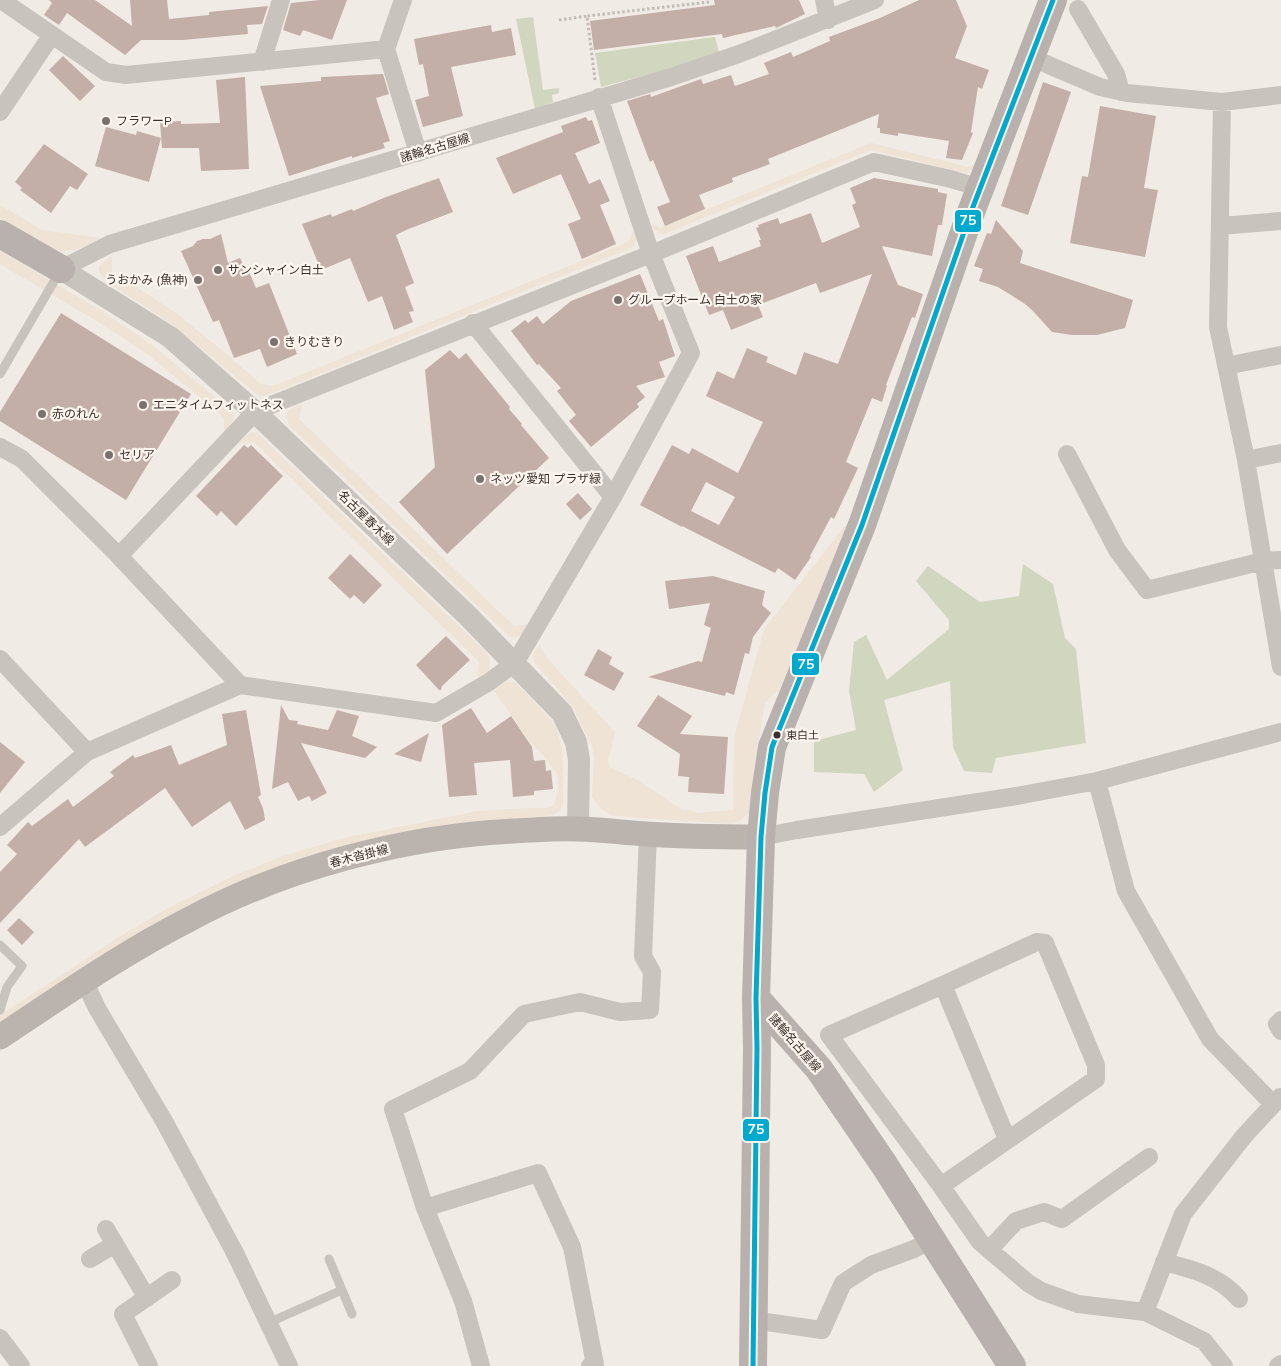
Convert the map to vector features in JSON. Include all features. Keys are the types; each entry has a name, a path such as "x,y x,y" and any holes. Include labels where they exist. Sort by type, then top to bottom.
{"main road":[{"path":"753,1366 756,998 761,837 772,747 865,516 980,188 1030,57 1066,4"},
{"path":"0,234 61,269"},
{"name":"春木沓掛線","path":"2,1023 84,981 149,941 218,904 260,885 332,862 410,844 511,831 578,829 648,834 761,837"},
{"name":"諸輪名古屋線","path":"756,998 819,1069 885,1166 1012,1366"}],"street":[{"path":"1,0 106,72 126,75 386,48"},
{"path":"262,62 281,0"},
{"path":"403,0 386,48 418,153"},
{"path":"824,0 828,20"},
{"name":"諸輪名古屋線","path":"61,269 110,244 671,77 739,54 875,0"},
{"path":"1066,4 1116,74 1121,92"},
{"path":"0,112 51,36"},
{"path":"1030,57 1100,87 1121,92 1222,102 1281,95"},
{"path":"0,827 88,752 240,685 436,713 489,682 515,663 613,497 691,353 651,254 599,97"},
{"path":"1222,102 1218,327 1246,460 1281,667"},
{"path":"116,560 255,412 473,323 651,254 874,162 952,179 980,188"},
{"path":"1220,226 1281,220"},
{"name":"名古屋春木線","path":"61,269 170,337 255,412 515,663 562,713 576,742 579,760 578,829"},
{"path":"473,323 613,497"},
{"path":"1226,366 1281,355"},
{"path":"0,447 22,459 116,560 240,685"},
{"path":"1246,460 1281,453"},
{"path":"1067,454 1117,550 1147,590 1263,561 1281,560"},
{"path":"0,659 88,752"},
{"path":"761,837 1017,796 1097,781 1281,732"},
{"path":"1097,781 1126,891 1210,1039 1277,1100 1244,1136 1183,1214 1145,1312"},
{"path":"481,1366 463,1301 425,1208 394,1109 470,1071 524,1014 580,1002 620,1012 650,1010 652,972 643,956 648,834"},
{"path":"803,1050 828,1035 1036,942 1045,943 1096,1065 1096,1079 941,1186"},
{"path":"84,981 98,1010 164,1121 235,1253 289,1366"},
{"path":"943,985 1007,1139"},
{"path":"1281,1020 1276,1024 1281,1031"},
{"path":"828,1035 941,1186 980,1242 1028,1283 1041,1292 1078,1304 1145,1312 1204,1342 1224,1366"},
{"path":"989,1250 1016,1221 1044,1212 1062,1219 1148,1157"},
{"path":"425,1208 538,1173 572,1247 595,1364 590,1366"},
{"path":"90,1259 111,1236 147,1298"},
{"path":"753,1320 822,1330 842,1283 871,1266 932,1240"},
{"path":"1164,1262 1198,1270 1230,1287 1240,1299"},
{"path":"149,1366 123,1314 172,1280"},
{"path":"0,1338 21,1366"}],"lane":[{"path":"0,374 61,269"},
{"path":"0,944 22,966 7,987 2,1023"},
{"path":"328,1259 352,1314"},
{"path":"268,1324 342,1290"}],"path":[{"path":"559,20 709,2"},
{"path":"587,16 595,74"}],"green space":[{"path":"533,17 543,90 559,88 559,93 552,95 553,102 535,109 516,19"},
{"path":"715,37 719,52 676,67 601,87 595,53"},
{"path":"1023,564 1053,584 1065,638 1076,649 1086,743 996,758 992,773 964,771 953,747 950,681 884,700 903,770 874,792 864,774 814,772 814,741 856,730 849,691 854,642 866,635 887,680 949,629 949,620 916,581 928,566 980,602 1019,596"}],"shaded area":[{"path":"871,143 969,167 979,160 973,170 967,173 871,150 664,234 652,228 652,224 661,228"},
{"path":"0,205 42,230 100,238 75,250 60,251 53,249 0,218"},
{"path":"634,231 637,239 633,247 265,396 260,396 253,391 169,322 107,282 99,270 99,266 112,255 112,271 176,313 261,384 273,386 628,242"},
{"path":"0,251 102,311 152,345 233,412 234,417 231,423 224,432 224,418 147,354 95,320 0,264"},
{"path":"302,405 299,419 514,626 530,624 520,636 513,638 509,636 290,426 286,417 288,411"},
{"path":"252,432 257,433 486,652 490,659 489,671 477,677 479,662 254,442 239,443"},
{"path":"848,522 823,595 779,690 765,702 754,768 758,783 756,807 741,820 730,824 613,816 601,809 592,797 594,758 592,746 572,706 534,662 534,652 540,645 546,657 615,732 608,761 610,767 639,781 682,810 696,813 733,810 734,738 764,629"},
{"path":"505,682 515,682 551,720 557,730 562,749 563,804 560,810 553,815 443,827 267,871 234,884 186,908 0,1024 0,1015 119,937 168,908 231,877 283,856 344,838 478,811 547,808 554,805 558,792 558,775 528,739 494,691"}],"building":[{"path":"49,0 95,0 132,26 130,0 167,0 169,19 209,15 209,12 268,6 262,24 247,25 248,34 183,40 141,40 125,55 67,13 59,25 44,15 52,3"},
{"path":"347,0 332,40 303,30 300,36 283,30 291,3"},
{"path":"714,0 799,0 805,14 776,28 775,26 723,38 722,34 594,50 590,21 715,5"},
{"path":"919,0 956,0 967,26 955,58 989,70 982,89 978,87 971,132 973,133 962,160 946,158 949,141 898,133 898,136 880,133 880,128 877,128 879,114 768,159 770,164 732,178 733,182 699,195 705,209 665,226 657,207 670,202 653,160 650,162 627,101 650,94 651,97 701,79 703,84 731,75 735,86 769,74 764,63 791,52 793,57 830,41 829,37 880,18"},
{"path":"491,25 492,32 511,28 516,55 451,67 463,116 423,127 415,100 429,96 423,64 419,65 414,39"},
{"path":"63,56 95,86 80,101 49,70"},
{"path":"383,74 389,94 376,98 390,141 383,143 385,148 352,158 352,156 289,176 260,86 321,81 321,77"},
{"path":"245,77 249,169 201,171 199,148 162,148 160,122 181,121 181,124 220,123 216,80"},
{"path":"1043,82 1071,92 1028,215 1001,206"},
{"path":"1100,106 1156,116 1144,188 1158,190 1145,257 1070,243 1082,176 1088,177"},
{"path":"586,117 588,121 592,120 600,143 575,153 589,184 600,179 610,201 600,205 616,244 582,259 568,224 581,219 561,174 513,194 496,158 563,132 561,126"},
{"path":"106,127 136,135 137,131 161,138 149,182 95,166"},
{"path":"44,144 88,174 77,190 70,186 51,213 20,190 22,188 15,182"},
{"path":"439,178 453,212 396,235 414,283 405,287 414,311 409,312 413,322 394,330 382,296 368,302 350,258 321,270 302,224 331,214 332,217 352,209 353,211"},
{"path":"874,178 938,189 938,192 947,194 942,225 938,225 932,256 882,246 898,285 923,294 915,318 912,317 886,385 882,402 872,398 846,462 858,468 834,519 831,517 811,557 795,580 778,568 775,573 640,505 672,445 689,454 692,448 738,473 763,422 706,396 717,371 734,379 747,348 768,357 766,362 796,375 804,352 838,364 872,274 820,293 816,283 758,305 763,317 731,330 723,310 709,315 686,256 713,246 719,262 761,246 759,240 761,240 756,228 759,227 758,225 778,218 780,224 811,213 822,243 860,227 852,205 856,203 850,188","holes":["706,482 735,497 719,525 691,511"]},
{"path":"996,220 1023,251 1020,263 1133,300 1125,328 1097,335 1072,335 1052,332 1025,304 998,287 979,281 983,269 974,266 987,233 991,234"},
{"path":"221,234 228,263 240,258 243,264 246,265 256,288 269,283 297,354 267,367 260,349 234,358 219,320 213,322 181,251 193,246 197,241 210,239"},
{"path":"640,274 659,321 663,319 675,356 659,362 665,377 636,386 645,397 637,404 639,407 591,447 569,421 576,415 557,391 561,388 539,364 537,365 511,331 525,320 528,323 537,316 543,324 571,301"},
{"path":"61,313 191,394 126,500 0,421 0,412"},
{"path":"450,350 459,359 466,353 510,407 509,409 521,425 549,458 447,554 399,502 435,467 425,370"},
{"path":"244,445 248,448 251,445 283,476 236,526 221,511 217,516 196,496"},
{"path":"578,493 592,509 580,520 566,504"},
{"path":"350,554 382,585 364,604 354,595 350,599 328,578"},
{"path":"713,576 765,591 762,605 771,613 753,637 749,654 745,653 734,695 726,692 725,696 648,677 698,661 702,662 711,628 704,625 710,603 669,609 665,581"},
{"path":"446,636 470,660 439,690 416,665"},
{"path":"598,649 612,657 609,664 624,673 614,691 584,675"},
{"path":"658,695 692,716 680,734 728,737 724,794 688,792 689,777 678,776 680,754 637,726"},
{"path":"281,705 289,720 298,721 297,724 328,730 337,710 359,716 352,736 377,747 365,758 301,743 327,793 312,801 309,796 298,801 288,782 272,789"},
{"path":"471,708 487,733 511,716 532,747 534,761 545,760 546,771 551,770 553,789 534,791 534,795 513,797 510,760 474,763 477,795 449,797 442,725"},
{"path":"246,710 261,795 258,797 263,808 265,820 245,830 230,801 192,827 165,788 85,847 79,839 0,923 0,872 17,854 7,845 28,822 32,826 68,799 73,807 114,776 110,772 133,755 135,758 171,745 179,765 227,745 222,714"},
{"path":"429,733 421,762 394,754"},
{"path":"0,742 25,762 0,793"},
{"path":"19,918 34,932 22,945 7,930"}],"transit line":[{"name":"75","path":"753,1366 756,998 761,837 772,747 862,525 971,212 1053,0"}],"place":[{"name":"フラワーP","path":"106,121"},
{"name":"サンシャイン白土","path":"218,270"},
{"name":"うおかみ (魚神)","path":"198,280"},
{"name":"グループホーム 白土の家","path":"618,300"},
{"name":"きりむきり","path":"274,342"},
{"name":"エニタイムフィットネス","path":"143,405"},
{"name":"赤のれん","path":"42,414"},
{"name":"セリア","path":"109,455"},
{"name":"ネッツ愛知 プラザ緑","path":"480,479"},
{"name":"東白土","path":"777,735"}]}
